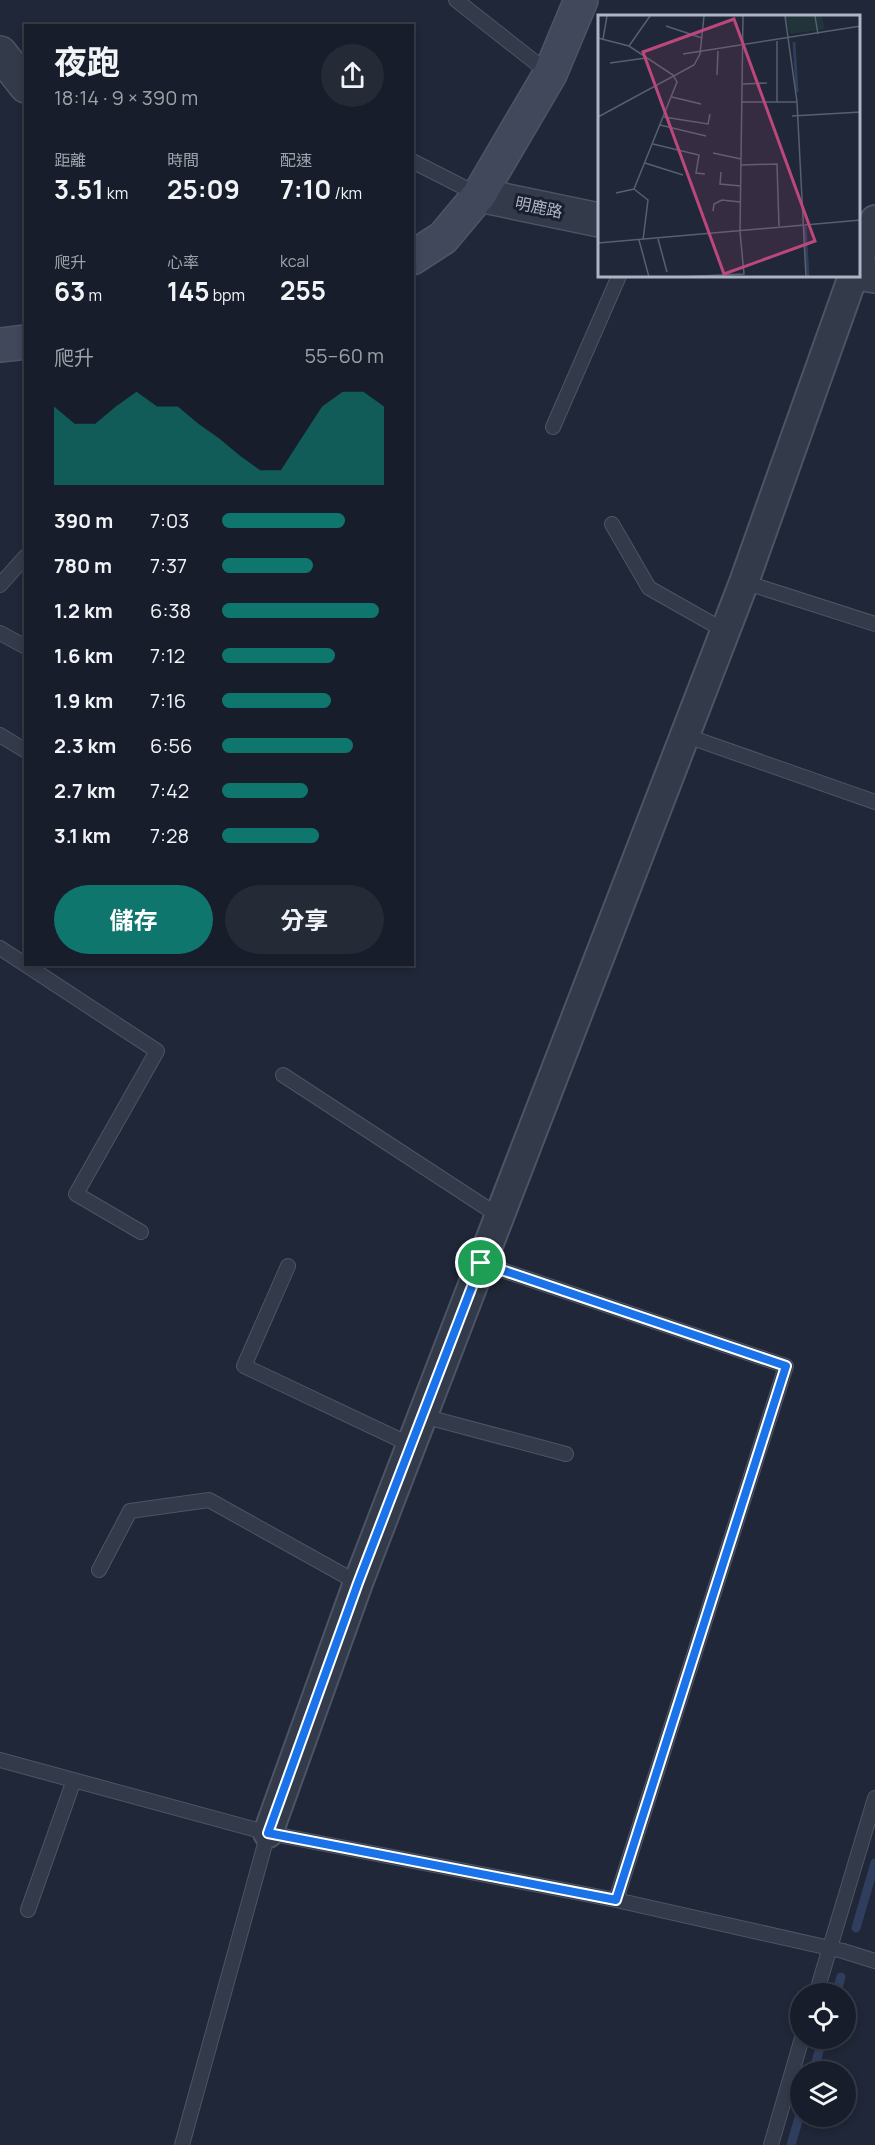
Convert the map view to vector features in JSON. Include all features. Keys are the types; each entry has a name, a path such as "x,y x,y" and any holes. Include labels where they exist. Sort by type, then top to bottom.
{"main road":[{"path":"414,257 443,238 479,195 550,74 581,0"},
{"path":"0,345 24,342"}],"street":[{"name":"明鹿路","path":"479,195 598,220"},
{"path":"860,256 875,220"},
{"path":"860,273 875,276"},
{"path":"268,1833 358,1583 744,582 852,278"}],"lane":[{"path":"456,0 550,74"},
{"path":"414,162 479,195"},
{"path":"553,427 618,278"},
{"path":"612,524 649,588 725,631"},
{"path":"0,585 24,558"},
{"path":"744,582 875,624"},
{"path":"0,633 24,646"},
{"path":"0,735 24,751"},
{"path":"684,735 875,802"},
{"path":"0,948 24,964"},
{"path":"27,966 157,1051 76,1194 141,1232"},
{"path":"283,1075 499,1216"},
{"path":"481,1263 786,1366 616,1900"},
{"path":"288,1266 244,1366 411,1445"},
{"path":"423,1416 566,1454"},
{"path":"99,1570 130,1511 209,1500 358,1583"},
{"path":"0,1760 268,1833 616,1900 875,1961"},
{"path":"28,1911 74,1780"},
{"path":"819,1983 875,1798"},
{"path":"182,2145 268,1833"},
{"path":"771,2145 799,2049"}],"waterway":[{"path":"856,1928 875,1863"},
{"path":"839,1983 841,1977"},
{"path":"816,2061 820,2049"},
{"path":"791,2145 796,2127"}],"route":[{"path":"481,1263 786,1366 616,1900 268,1833 358,1583 481,1263"}]}
